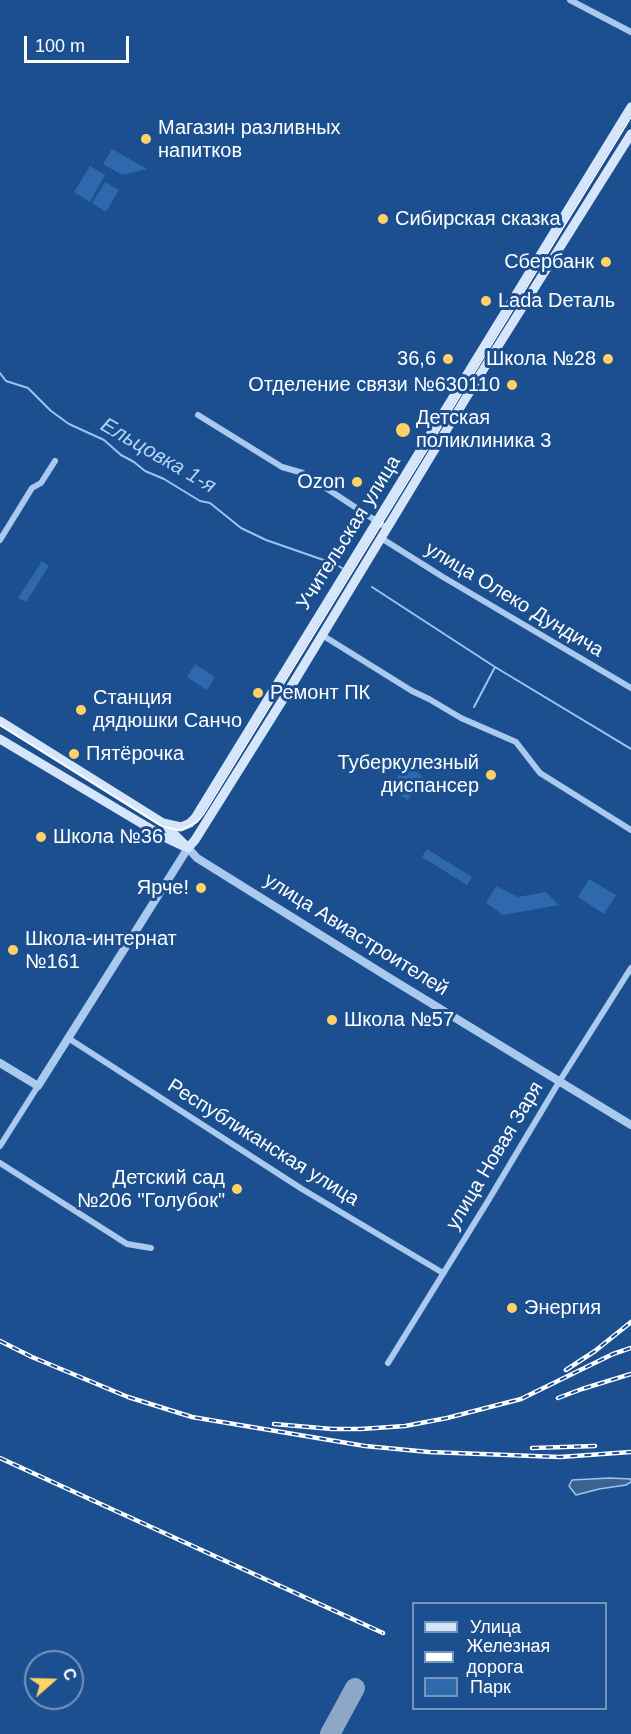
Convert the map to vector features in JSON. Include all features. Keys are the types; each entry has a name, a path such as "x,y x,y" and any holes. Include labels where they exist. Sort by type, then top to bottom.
{"main road":[{"name":"Учительская улица","path":"188,848 187,831 190,823 378,522 631,107"},
{"name":"Учительская улица","path":"188,848 631,134"},
{"name":"улица Авиастроителей","path":"0,721 164,822 188,848"},
{"name":"улица Авиастроителей","path":"0,739 166,838 188,848"},
{"path":"164,822 178,827 190,823"}],"street":[{"path":"570,0 631,32"},
{"path":"198,415 282,467 303,473 387,528"},
{"path":"0,540 32,488 41,483 55,461"},
{"name":"улица Олеко Дундича","path":"381,538 462,589 631,688"},
{"path":"322,635 412,691 461,718 516,742 540,773 631,831"},
{"name":"Учительская улица","path":"0,1146 188,848"},
{"name":"улица Авиастроителей","path":"188,848 197,858 631,1125"},
{"name":"улица Новая Заря","path":"388,1363 631,968"},
{"name":"Республиканская улица","path":"68,1038 294,1184 443,1274"},
{"path":"0,1063 38,1086"},
{"path":"0,1163 127,1244 151,1248"}],"green space":[{"path":"112,149 147,169 122,175 103,164"},
{"path":"90,166 105,175 90,202 74,192"},
{"path":"105,182 119,190 106,212 92,203"},
{"path":"42,561 49,566 26,602 18,598"},
{"path":"195,664 215,677 207,690 187,677"},
{"path":"405,765 423,776 408,800 390,789"},
{"path":"427,849 472,877 467,885 422,857"},
{"path":"589,879 616,895 604,914 578,897"},
{"path":"496,886 518,897 546,892 559,905 503,915 486,903"}],"shaded area":[{"path":"631,1479 631,1482 576,1495 569,1486 572,1480"}],"waterway":[{"name":"Ельцовка 1-я","path":"0,373 6,381 28,388 51,411 69,424 104,440 145,471 164,479 200,501 210,503 241,528 266,540 342,568"},
{"name":"Ельцовка 1-я","path":"372,587 495,667 474,707"},
{"name":"Ельцовка 1-я","path":"495,667 631,749"}],"taxiway":[{"path":"330,1734 355,1688"}],"tram line":[{"path":"0,725 162,826 177,830 197,822 631,117"}],"railway":[{"path":"566,1370 595,1351 631,1322"},
{"path":"0,1341 32,1357 128,1397 192,1417 365,1446 429,1452 560,1457 631,1452"},
{"path":"274,1424 361,1429 405,1426 447,1418 521,1399 613,1354 631,1348"},
{"path":"558,1398 631,1374"},
{"path":"532,1448 595,1446"},
{"path":"0,1458 383,1633"}],"place":[{"name":"Магазин разливных напитков","path":"146,139"},
{"name":"Сибирская сказка","path":"383,219"},
{"name":"Сбербанк","path":"606,262"},
{"name":"Lada Dеталь","path":"486,301"},
{"name":"36,6","path":"448,359"},
{"name":"Школа №28","path":"608,359"},
{"name":"Отделение связи №630110","path":"512,385"},
{"name":"Детская поликлиника 3","path":"403,430"},
{"name":"Ozon","path":"357,482"},
{"name":"Ремонт ПК","path":"258,693"},
{"name":"Станция дядюшки Санчо","path":"81,710"},
{"name":"Пятёрочка","path":"74,754"},
{"name":"Туберкулезный диспансер","path":"491,775"},
{"name":"Школа №36","path":"41,837"},
{"name":"Ярче!","path":"201,888"},
{"name":"Школа-интернат №161","path":"13,950"},
{"name":"Школа №57","path":"332,1020"},
{"name":"Детский сад №206 \"Голубок\"","path":"237,1189"},
{"name":"Энергия","path":"512,1308"}]}
